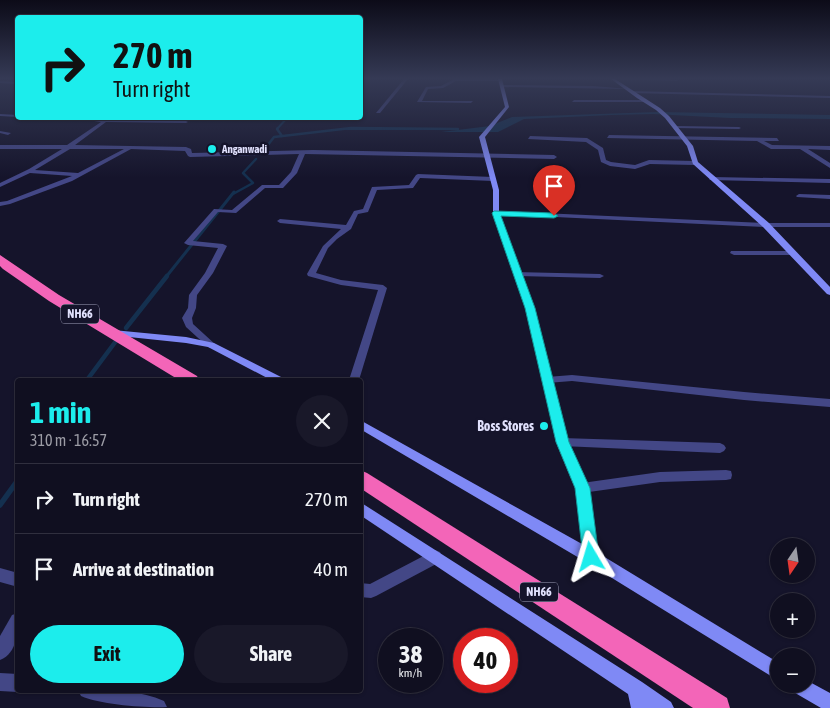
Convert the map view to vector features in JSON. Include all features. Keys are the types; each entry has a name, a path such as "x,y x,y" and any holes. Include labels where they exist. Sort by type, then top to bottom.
{"highway":[{"name":"NH66","path":"2,265 76,312 187,378"},
{"name":"NH66","path":"363,480 717,708"}],"street":[{"path":"503,112 482,137 496,190 496,213 530,308 562,442 582,488 591,557"},
{"path":"661,112 685,138 690,146 695,163 766,225 830,292"},
{"path":"0,115 15,116"},
{"path":"97,120 186,122"},
{"path":"0,185 83,138 107,121"},
{"path":"677,127 739,128"},
{"path":"0,132 8,133"},
{"path":"609,137 777,140"},
{"path":"530,138 587,140 601,150 603,161 610,164 635,166 649,162 695,163"},
{"path":"754,139 771,147 830,148"},
{"path":"0,147 132,147 186,149 189,150 190,154 303,152 554,157"},
{"path":"0,204 8,203 78,175 132,147"},
{"path":"801,148 830,166"},
{"path":"276,378 211,345 189,325 187,318 192,308 193,295 209,273 223,246 188,242 216,210 234,212 264,186 281,187 294,173 303,152"},
{"path":"27,171 78,175"},
{"path":"355,378 383,288 341,282 310,274 322,251 331,239 348,226 356,212 366,211 374,188 411,187 418,176 493,179"},
{"path":"712,179 830,181"},
{"path":"799,196 830,197"},
{"path":"496,213 766,225 830,225"},
{"path":"280,221 348,226"},
{"path":"734,253 792,253"},
{"path":"518,274 600,276"},
{"path":"113,333 186,340 211,345"},
{"path":"164,365 176,378"},
{"path":"547,380 572,378 830,403"},
{"path":"363,426 591,557 770,667"},
{"path":"562,442 720,448"},
{"path":"582,488 660,477 726,475"},
{"path":"363,510 665,708"},
{"path":"363,590 371,591 434,557"},
{"path":"0,575 15,579"},
{"path":"0,652 15,626"},
{"path":"0,682 15,683"},
{"path":"636,688 640,708"},
{"path":"100,693 158,707"},
{"path":"812,693 830,703"}],"water":[{"path":"659,112 830,115 830,119 730,118 653,114 612,115 524,119 498,132 441,132 490,126 512,117"}],"waterway":[{"path":"277,129 285,120"},
{"path":"261,154 274,137 351,128 458,129"},
{"path":"277,129 282,136"},
{"path":"343,129 456,129"},
{"path":"233,194 253,183 243,173 256,159"},
{"path":"166,277 234,192"},
{"path":"126,328 167,276"},
{"path":"88,378 116,341"},
{"path":"0,505 15,484"}],"place":[{"name":"Anganwadi","path":"212,149"},
{"name":"Boss Stores","path":"544,426"}],"route":[{"path":"554,216 496,213 530,308 562,442 582,488 591,557"}]}
